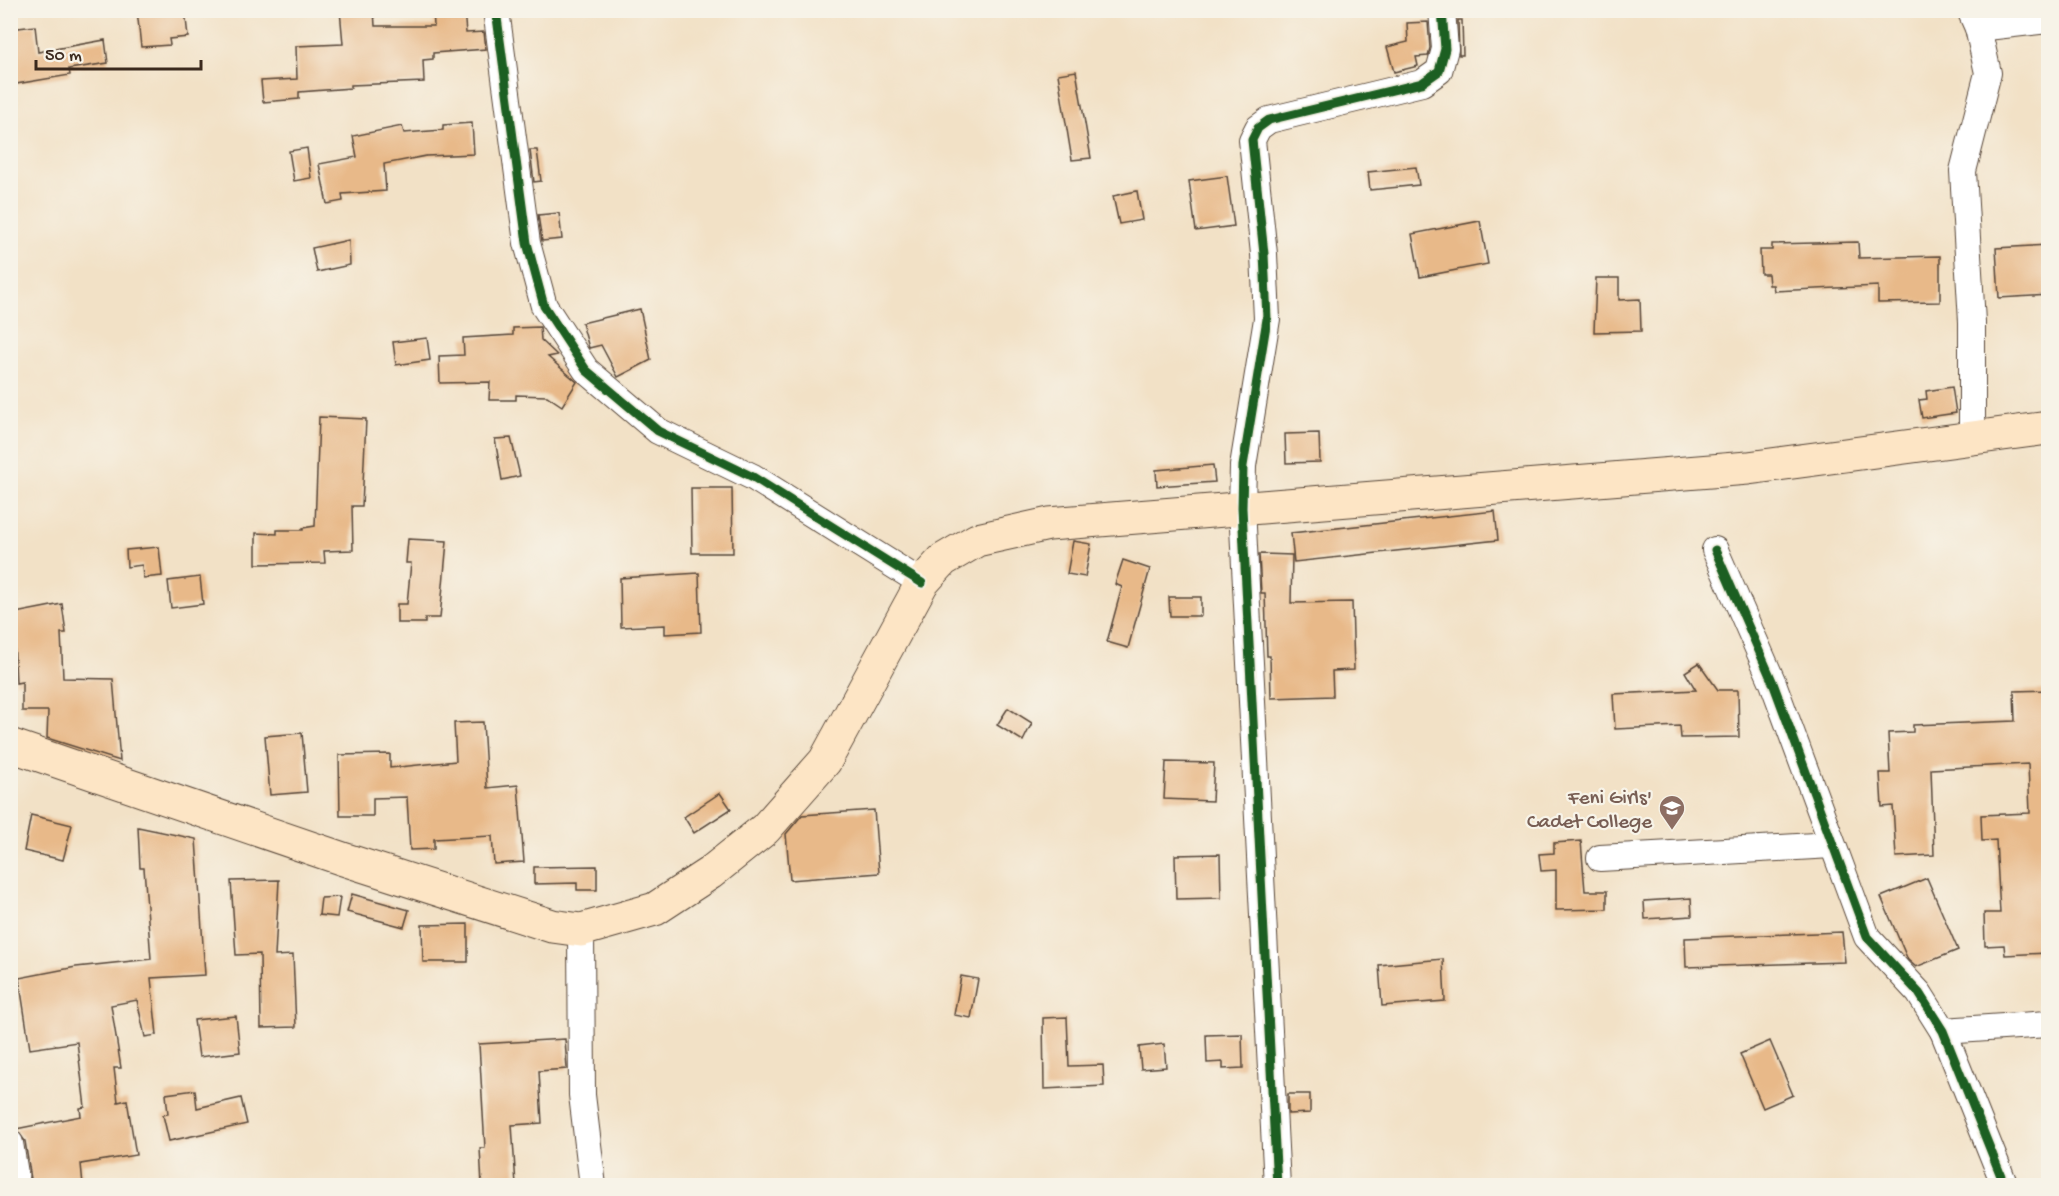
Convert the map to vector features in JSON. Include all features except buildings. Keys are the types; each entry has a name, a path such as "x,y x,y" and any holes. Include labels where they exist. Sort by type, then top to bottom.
{"main road":[{"path":"10,745 343,859 552,926 581,930 655,909 710,873 765,829 825,761 922,583 943,560 977,540 1049,524 1748,468 2049,428"}],"street":[{"path":"496,10 527,243 544,306 586,370 658,431 753,477 922,583"},
{"path":"1277,1185 1242,508 1243,466 1267,319 1264,254 1252,140 1258,128 1269,120 1422,83 1439,71 1445,49 1442,10"},
{"path":"1972,438 1972,322 1963,171 1988,73 1974,19 2049,20"},
{"path":"1715,550 1773,683 1867,937 1919,993 1944,1031 2005,1185"},
{"path":"1600,858 1832,845"},
{"path":"581,930 582,1095 593,1185"},
{"path":"1944,1031 2049,1024"},
{"path":"10,1143 17,1185"}],"cycle path":[{"path":"496,10 527,243 544,306 586,370 658,431 753,477 922,583"},
{"path":"1277,1186 1242,508 1243,466 1267,319 1264,254 1252,140 1258,128 1269,120 1422,83 1439,71 1445,49 1442,10"},
{"path":"1715,550 1773,683 1867,937 1919,993 1943,1031 2005,1186"}],"place":[{"name":"Feni Girls' Cadet College","path":"1672,831"}]}
